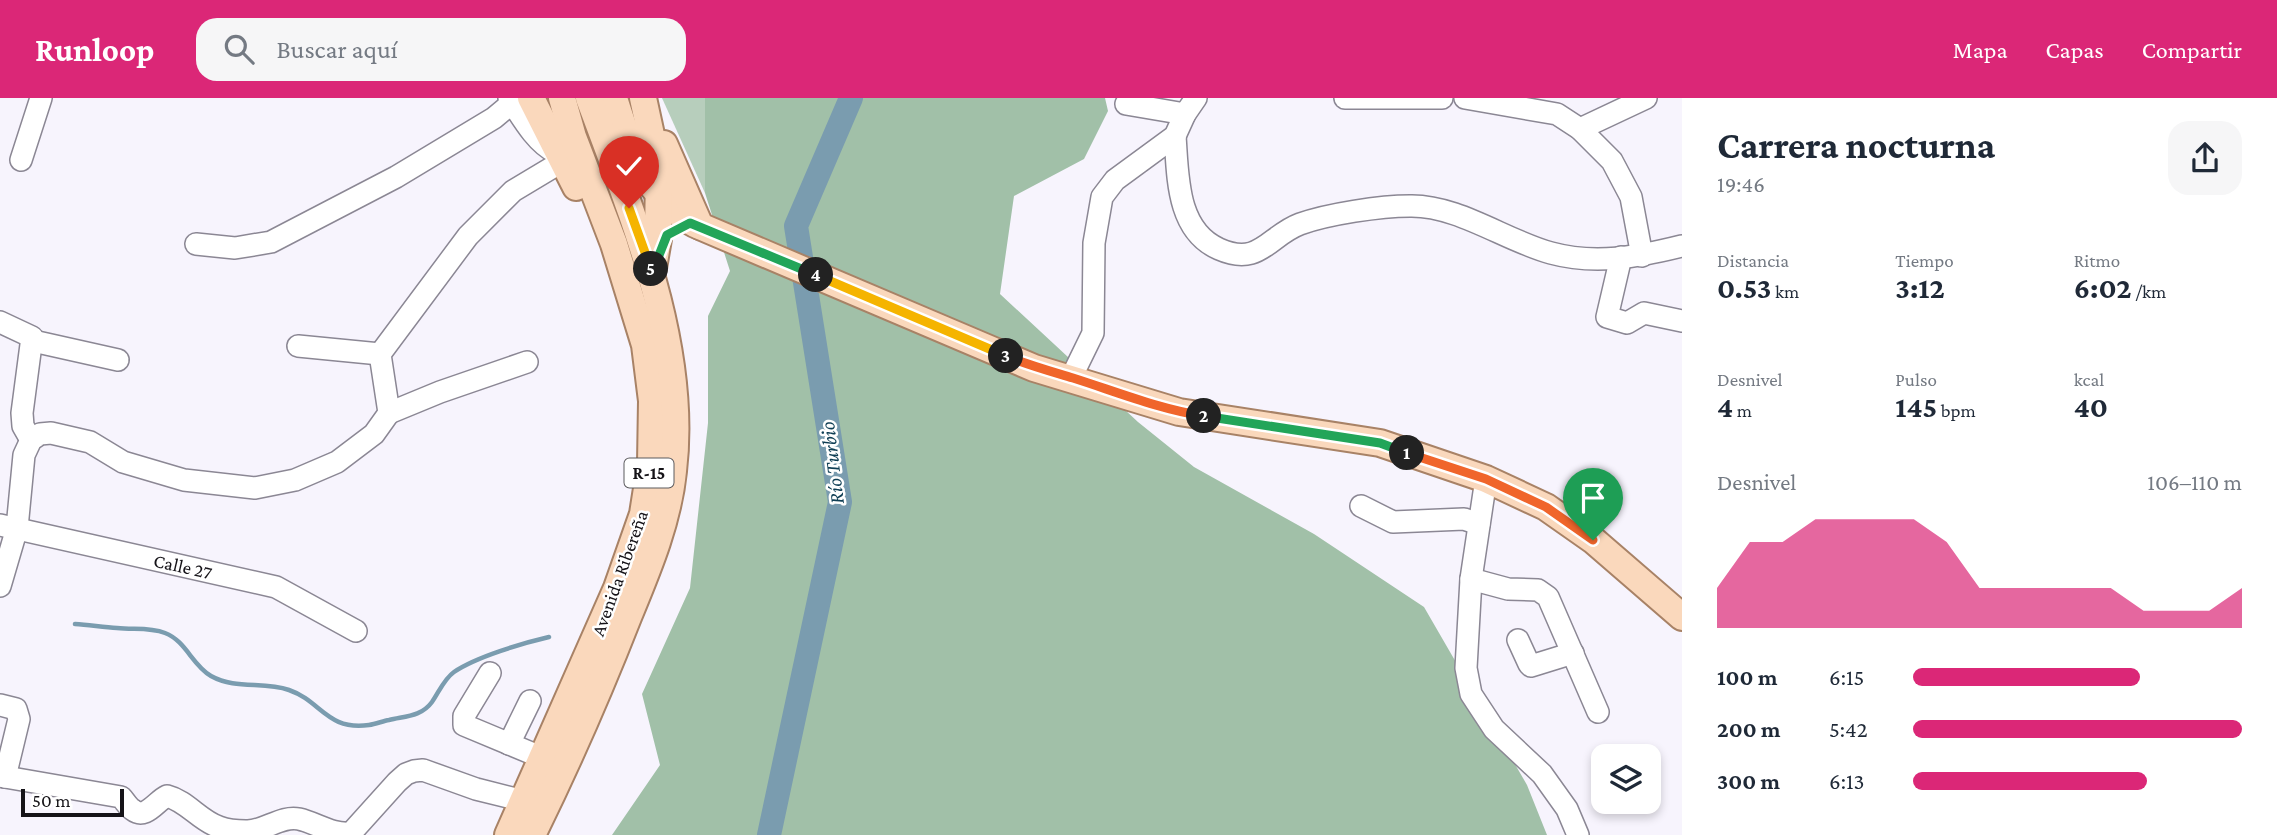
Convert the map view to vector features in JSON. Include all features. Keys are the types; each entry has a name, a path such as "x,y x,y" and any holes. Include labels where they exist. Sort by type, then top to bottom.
{"main road":[{"name":"Avenida Ribereña","path":"508,835 617,588 643,514 651,463 652,401 645,345 562,98"},
{"name":"Avenida Ribereña","path":"532,835 567,764 638,593 660,531 673,472 673,390 665,333 652,273 589,98"},
{"path":"614,98 639,168 658,196 697,225 1034,368 1179,412 1380,443 1486,479 1546,507 1593,540 1682,617"},
{"path":"645,98 659,172 658,239 652,273"},
{"path":"645,98 697,225"},
{"path":"518,100 561,157 620,265"},
{"path":"652,273 667,235 697,225"}],"street":[{"path":"21,160 41,98"},
{"path":"1347,98 1442,98"},
{"path":"1465,98 1557,114 1580,129 1612,161 1631,197 1642,256"},
{"path":"1580,129 1646,98"},
{"path":"196,244 235,248 271,242 396,177 494,118 518,100"},
{"path":"1071,378 1093,333 1094,243 1102,197 1115,180 1146,160 1175,136 1191,106 1126,104"},
{"path":"1175,136 1180,197 1187,216 1199,233 1216,248 1238,255 1253,254 1298,225 1340,215 1410,206 1433,208 1549,253 1579,259 1642,256 1682,246"},
{"path":"389,414 380,354 468,236 513,191 561,157"},
{"path":"1620,257 1607,317 1626,323 1644,313 1652,313 1682,321"},
{"path":"0,322 30,335 33,341 29,352 22,413 23,426 32,440"},
{"path":"33,341 118,360"},
{"path":"298,345 380,354"},
{"path":"0,586 24,455 32,440 40,434 51,433 90,442 123,462 184,480 255,488 295,480 337,462 374,435 389,414 440,392 527,362"},
{"path":"1486,479 1471,579 1466,668 1471,694 1493,729 1542,774 1567,809 1578,835"},
{"path":"1362,506 1392,522 1464,519 1479,524"},
{"name":"Calle 27","path":"9,527 276,587 356,631"},
{"path":"1471,579 1508,589 1543,593 1548,597 1598,712"},
{"path":"1518,640 1531,666 1573,653"},
{"path":"490,673 464,716 464,725 543,758"},
{"path":"509,744 530,701"},
{"path":"0,705 16,709 19,719 2,776 121,797 132,810 140,813 148,812 167,796 219,827 258,831 299,819 320,829 340,834 351,833 406,774 423,770 476,789 524,801"}],"green space":[{"path":"662,98 705,98 705,193"},
{"path":"705,98 1105,98 1108,111 1084,159 1014,196 1000,294 1138,422 1194,467 1314,534 1424,607 1527,785 1547,835 612,835 660,765 642,694 690,588 708,423 708,316 730,271 705,193"}],"waterway":[{"name":"Río Turbio","path":"769,835 840,502 796,226 851,98"},
{"path":"75,624 147,629 165,633 178,642 211,676 230,683 289,690 343,724 355,726 372,725 418,713 428,707 450,675 463,666 500,651 549,637"}],"route":[{"path":"629,208 652,273 667,235 690,223 1034,368 1179,412 1380,443 1486,479 1546,507 1593,540"}]}
